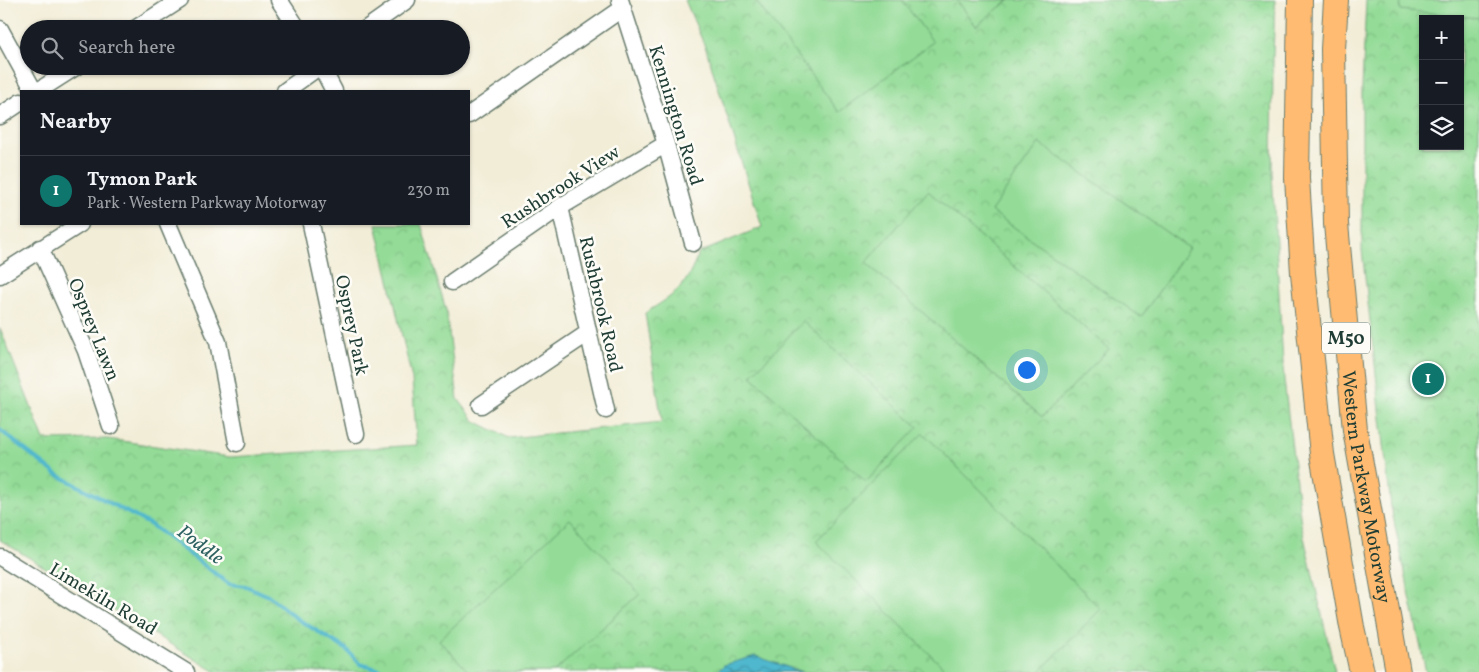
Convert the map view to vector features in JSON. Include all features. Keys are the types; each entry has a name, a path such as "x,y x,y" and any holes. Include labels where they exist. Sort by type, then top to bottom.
{"highway":[{"name":"Western Parkway Motorway","path":"1300,0 1297,178 1303,273 1322,454 1352,627 1362,672"},
{"name":"Western Parkway Motorway","path":"1336,0 1333,49 1336,224 1353,410 1398,672"}],"street":[{"path":"150,20 180,0"},
{"path":"279,0 292,20"},
{"path":"378,20 406,0"},
{"path":"470,114 621,4"},
{"name":"Kennington Road","path":"621,4 666,144 693,243"},
{"path":"0,29 20,63"},
{"path":"27,75 35,90"},
{"path":"38,90 62,75"},
{"path":"285,90 307,75"},
{"path":"325,75 333,90"},
{"path":"0,116 20,103"},
{"name":"Rushbrook View","path":"452,282 560,207 666,144"},
{"name":"Rushbrook Road","path":"560,207 606,410"},
{"path":"0,276 40,248 78,225"},
{"path":"168,225 185,258 218,342 237,442"},
{"name":"Osprey Park","path":"311,225 356,434"},
{"name":"Osprey Lawn","path":"40,248 86,350 111,426"},
{"path":"481,405 588,333"},
{"name":"Limekiln Road","path":"0,557 186,672"}],"green space":[{"path":"685,0 1275,0 1272,174 1284,380 1301,524 1335,672 216,672 0,540 0,328 44,440 108,439 230,457 417,445 412,379 376,225 421,225 446,310 458,399 475,421 509,438 662,422 645,313 679,289 689,275 699,253 762,227 706,49"},
{"path":"755,0 902,0 933,42 839,112"},
{"path":"957,0 1009,0 976,26"},
{"path":"1366,0 1479,0 1479,672 1426,672 1391,507 1362,250 1362,89"},
{"path":"1401,0 1479,0 1479,18 1400,10"},
{"path":"1039,143 1189,248 1141,317 991,211"},
{"path":"928,191 1109,349 1042,417 866,263"},
{"path":"803,321 918,427 866,482 751,376"},
{"path":"923,433 1101,609 1039,672 948,672 816,541"},
{"path":"570,519 640,594 554,672 469,672 439,640"}],"water":[{"path":"755,656 802,672 717,672 724,665"}],"waterway":[{"name":"Poddle","path":"0,430 56,474 151,525 229,584 246,586 269,596 296,618 346,649 360,664 387,672"}],"place":[{"name":"Tymon Park","path":"1428,379"}]}
